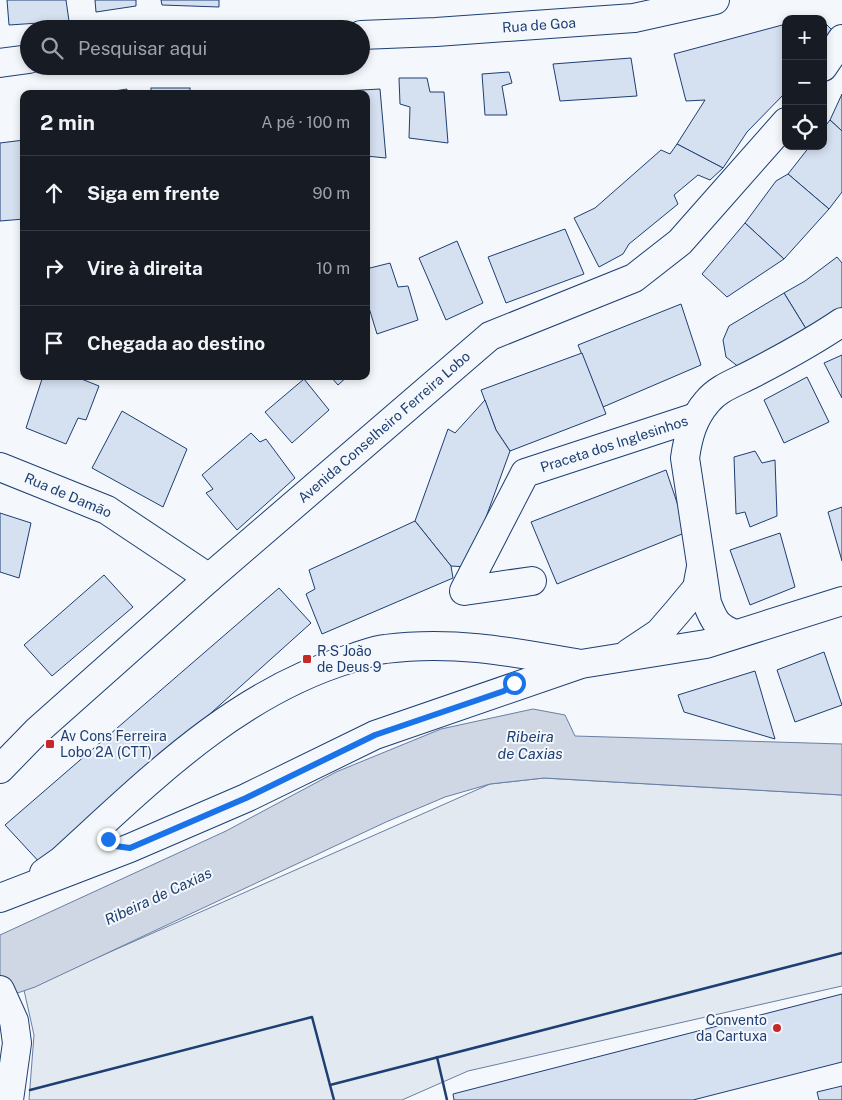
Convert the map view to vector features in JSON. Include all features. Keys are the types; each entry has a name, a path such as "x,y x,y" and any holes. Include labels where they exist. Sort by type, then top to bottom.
{"street":[{"name":"Rua de Goa","path":"370,35 436,32 634,18 715,0"},
{"path":"827,61 842,39"},
{"path":"0,63 20,60"},
{"name":"Avenida Conselheiro Ferreira Lobo","path":"0,768 37,730 209,578 490,336 634,278 680,242 782,127"},
{"path":"735,634 721,628 713,618 707,603 685,458 688,438 696,417 708,400 727,386 753,374 842,322"},
{"name":"Praceta dos Inglesinhos","path":"532,581 464,591 525,473 696,417"},
{"name":"Rua de Damão","path":"0,467 107,510 209,578"},
{"path":"621,658 659,633 697,588 701,567"},
{"path":"10,895 130,848 246,798 375,735 581,664 706,644 842,601"},
{"path":"10,895 61,860 163,768 242,709 326,666 384,649 446,644 504,650 581,664"},
{"path":"504,650 514,656 519,665 520,673 514,683 504,691"},
{"path":"112,814 106,829 108,839 115,846 130,848"},
{"path":"4,997 14,1021 17,1043 9,1100"}],"shaded area":[{"path":"544,778 842,795 842,986 468,1071 402,1100 29,1100 34,1035 24,990 490,784"}],"water":[{"name":"Ribeira de Caxias","path":"533,709 565,715 575,736 842,744 842,795 544,778 490,784 445,797 386,822 35,987 0,999 0,935 226,831 336,772 441,729"}],"building":[{"path":"7,0 66,0 69,20 20,20 20,24 9,25"},
{"path":"95,0 136,0 136,6 96,12"},
{"path":"161,0 219,0 219,7 162,5"},
{"path":"782,25 782,96 747,132 723,168 677,144 705,100 686,101 674,54"},
{"path":"827,25 834,32 827,42"},
{"path":"631,58 637,96 560,101 553,64"},
{"path":"509,72 512,83 502,86 507,115 485,115 482,74"},
{"path":"399,78 427,78 430,92 444,92 448,143 409,138 410,107 400,104"},
{"path":"151,88 190,88 190,90 151,90"},
{"path":"380,89 386,158 370,156 370,90 362,90"},
{"path":"842,94 842,131 830,120"},
{"path":"830,120 842,131 842,192 829,209 788,174 807,150 827,150 827,124"},
{"path":"20,140 20,219 0,221 0,143"},
{"path":"677,144 723,168 710,180 698,175 674,195 678,204 629,244 623,254 599,267 574,218 595,208 661,150 670,154"},
{"path":"788,174 829,209 784,259 745,223 776,181"},
{"path":"745,223 784,259 727,297 702,274"},
{"path":"565,229 584,274 506,303 488,257"},
{"path":"457,241 483,303 446,320 419,258"},
{"path":"837,257 842,263 842,310 808,332 784,293 805,281"},
{"path":"390,263 398,287 408,286 418,320 377,334 370,311 370,268"},
{"path":"784,293 808,332 740,368 726,357 723,340 729,326"},
{"path":"681,304 701,365 603,407 578,345"},
{"path":"582,353 606,414 510,451 496,430 481,390"},
{"path":"842,355 842,398 824,363"},
{"path":"807,377 829,422 784,443 764,400"},
{"path":"42,380 84,380 99,386 86,420 78,418 66,444 26,428"},
{"path":"303,380 329,410 292,443 265,412"},
{"path":"334,380 344,380 338,385"},
{"path":"485,400 496,430 510,451 468,567 451,566 415,521 448,429 455,433"},
{"path":"122,411 187,449 163,507 92,468"},
{"path":"251,433 260,442 266,439 295,478 237,530 206,493 213,489 202,475"},
{"path":"755,451 762,463 775,460 777,516 750,527 745,512 736,514 734,457"},
{"path":"666,470 687,532 557,584 531,522"},
{"path":"842,507 842,561 828,512"},
{"path":"0,513 31,523 19,578 0,572"},
{"path":"415,521 451,566 453,578 322,634 306,594 315,589 309,570"},
{"path":"780,533 795,587 750,605 730,550"},
{"path":"104,575 133,607 52,676 24,645"},
{"path":"279,588 311,623 42,865 5,825"},
{"path":"824,652 842,705 795,722 777,670"},
{"path":"755,671 775,739 684,712 678,695"},
{"name":"Convento da Cartuxa","path":"842,994 842,1062 693,1100 454,1100 453,1094"},
{"path":"842,1086 842,1100 819,1100 817,1092"}],"wall":[{"path":"30,1090 312,1017 330,1085 842,953"},
{"path":"437,1057 447,1100"},
{"path":"330,1085 334,1100"}],"place":[{"name":"R S João de Deus 9","path":"307,659"},
{"name":"Av Cons Ferreira Lobo 2A (CTT)","path":"50,744"},
{"name":"Convento da Cartuxa","path":"777,1028"}],"route":[{"path":"108,839 115,846 130,848 246,798 375,735 504,691 514,683"}]}
